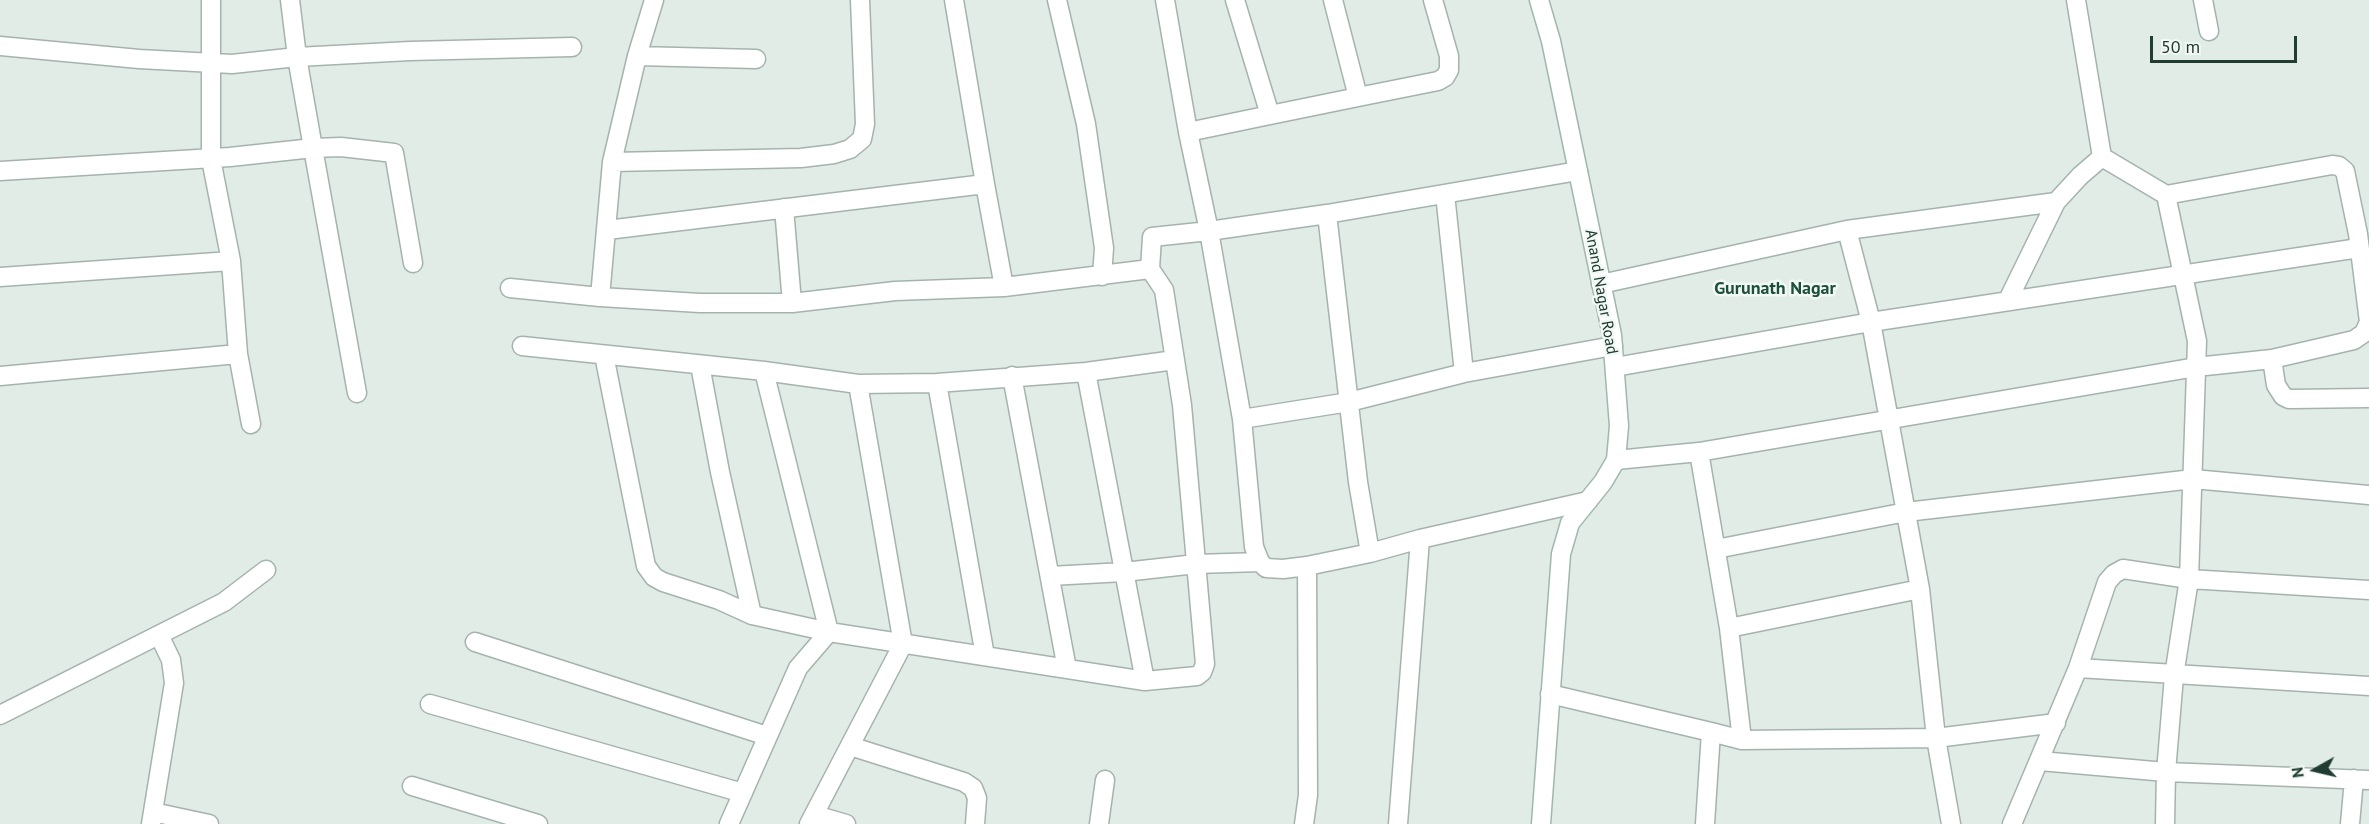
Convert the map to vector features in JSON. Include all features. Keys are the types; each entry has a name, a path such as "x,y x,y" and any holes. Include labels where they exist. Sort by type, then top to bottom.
{"street":[{"path":"211,0 211,159 231,261 238,354 251,424"},
{"path":"290,0 297,57 357,393"},
{"path":"600,297 612,162 654,0"},
{"path":"612,162 801,158 834,154 850,149 862,139 865,124 860,0"},
{"path":"954,0 984,184 1004,287"},
{"path":"1057,0 1086,124 1104,248 1102,276"},
{"path":"1165,0 1242,418 1254,548 1260,562 1266,568 1307,566 1587,501"},
{"path":"1235,0 1270,115"},
{"path":"1333,0 1358,97"},
{"path":"1188,132 1438,81 1445,77 1449,70 1449,56 1433,0"},
{"name":"Anand Nagar Road","path":"1539,0 1551,40 1613,346 1619,426 1616,460 1603,482 1570,523 1561,554 1541,824"},
{"path":"1616,460 1700,452 2196,367 2272,359 2354,340 2367,333 2369,322 2359,248 2345,171 2339,166 2331,165 2166,195 2102,157 2076,0"},
{"path":"2203,0 2209,31"},
{"path":"0,46 140,59 232,64 297,57 410,51 572,47"},
{"path":"638,56 756,60"},
{"path":"0,171 211,159 313,148 341,147 394,153 413,263"},
{"path":"2008,300 2056,202 2080,176 2102,157"},
{"path":"604,355 646,566 654,577 663,582 719,600 752,615 830,632 1145,681 1197,676 1202,672 1205,664 1182,405 1164,290 1150,269 1152,237 1328,214 1578,171"},
{"path":"607,230 984,184"},
{"path":"1445,194 1464,373"},
{"path":"2165,824 2166,772 2174,676 2189,579 2197,341 2166,195"},
{"path":"1601,284 1847,230 2056,202"},
{"path":"784,208 792,303"},
{"path":"1328,214 1348,402 1370,553"},
{"path":"1847,230 1871,322 1920,589 1936,738 1950,824"},
{"path":"1614,367 2008,300 2359,248"},
{"path":"0,277 231,261"},
{"path":"510,288 600,297 700,303 792,303 895,291 1004,287 1150,269"},
{"path":"522,346 764,371 858,384 938,382 1086,372 1175,360"},
{"path":"1242,418 1348,402 1464,373 1613,346"},
{"path":"0,376 238,354"},
{"path":"2272,359 2276,385 2283,396 2289,399 2369,398"},
{"path":"700,365 720,472 752,615"},
{"path":"764,371 830,632"},
{"path":"1086,372 1145,681"},
{"path":"1012,376 1067,669"},
{"path":"938,382 985,656"},
{"path":"846,824 812,819 903,644 858,384"},
{"path":"1700,452 1729,628 1742,740"},
{"path":"1716,549 1906,512 2193,479 2369,495"},
{"path":"1398,824 1420,539"},
{"path":"1050,576 1124,572 1196,564 1260,562"},
{"path":"1304,824 1308,795 1307,566"},
{"path":"2012,824 2078,668 2107,582 2114,574 2123,569 2189,579 2369,590"},
{"path":"0,716 224,602 266,570"},
{"path":"1729,628 1920,589"},
{"path":"729,824 798,668 830,632"},
{"path":"159,635 171,660 174,683 152,818 172,816 209,824"},
{"path":"475,642 767,736"},
{"path":"2078,668 2174,676 2369,686"},
{"path":"1550,694 1742,740 1936,738 2056,723"},
{"path":"430,704 743,793"},
{"path":"1706,824 1711,732"},
{"path":"850,746 964,783 973,789 977,798 975,824"},
{"path":"2040,761 2166,772 2361,780 2350,824"},
{"path":"1099,824 1105,780"},
{"path":"412,786 538,824"}],"district":[{"name":"Gurunath Nagar","path":"1775,289"}]}
